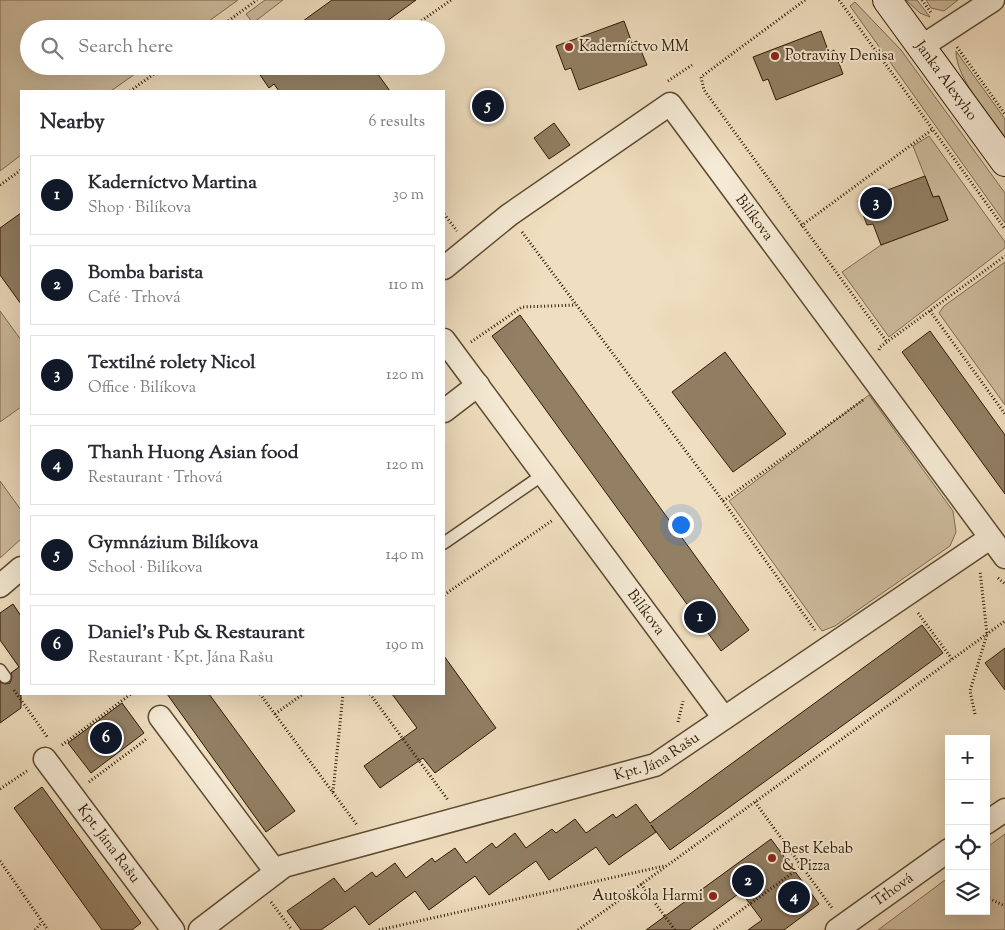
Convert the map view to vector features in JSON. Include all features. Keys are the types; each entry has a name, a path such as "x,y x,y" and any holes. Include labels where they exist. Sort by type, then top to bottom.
{"street":[{"name":"Janka Alexyho","path":"887,0 1005,162"},
{"path":"921,47 993,0"},
{"name":"Bilíkova","path":"445,267 509,215 670,104 990,538 998,565"},
{"name":"Bilíkova","path":"457,345 478,385 724,718"},
{"path":"445,410 478,385"},
{"name":"Kpt. Jána Rašu","path":"200,930 284,866 655,765 990,538"},
{"path":"0,586 20,569"},
{"path":"160,717 268,878"},
{"name":"Kpt. Jána Rašu","path":"50,749 173,930"},
{"path":"990,820 1005,810"},
{"name":"Trhová","path":"837,930 945,853"}],"lane":[{"path":"445,542 544,474"}],"path":[{"path":"229,20 257,0"},
{"path":"422,20 450,0"},
{"path":"805,0 701,77 704,90 887,342"},
{"path":"839,0 1005,229"},
{"path":"946,31 1005,114"},
{"path":"131,90 152,75"},
{"path":"801,226 933,129"},
{"path":"0,185 20,171"},
{"path":"519,228 723,501 819,637"},
{"path":"878,357 880,347 1005,256"},
{"path":"457,345 522,308 576,305"},
{"path":"930,311 1005,414"},
{"path":"457,345 467,334"},
{"path":"457,345 477,348"},
{"path":"723,501 869,395"},
{"path":"445,594 560,516"},
{"path":"998,565 1005,584"},
{"path":"971,571 979,568 985,570"},
{"path":"975,714 970,691 986,634 979,568"},
{"path":"915,608 952,659"},
{"path":"578,930 1005,620"},
{"path":"26,706 50,749 130,695"},
{"path":"261,695 359,828 350,830"},
{"path":"275,714 302,695"},
{"path":"333,792 343,695"},
{"path":"371,695 451,805"},
{"path":"675,726 680,719 684,696"},
{"path":"84,786 153,735 160,717"},
{"path":"754,802 821,893"},
{"path":"0,861 48,930"},
{"path":"379,930 667,865"},
{"path":"714,930 802,866"},
{"path":"268,878 292,930"},
{"path":"641,884 676,930"},
{"path":"990,899 1005,906"},
{"path":"35,930 42,922"},
{"path":"400,925 403,930"}],"shaded area":[{"path":"0,0 238,0 210,20 20,20 20,75 133,75 112,90 20,90 20,156 0,171"},
{"path":"265,0 283,0 257,20 251,20 246,14"},
{"path":"906,0 917,0 930,17 920,13"},
{"path":"926,0 958,0 944,11 931,8"},
{"path":"855,2 901,50 1005,193 1005,223 850,6"},
{"path":"956,51 1005,119 1005,137 967,84 957,62"},
{"path":"929,136 1005,242 1005,248 889,337 842,272 881,245 948,220 939,196 933,197 913,146"},
{"path":"1005,262 1005,405 939,313 944,306"},
{"path":"0,311 20,339 20,408 0,422"},
{"path":"869,395 953,511 956,532 950,546 835,626 822,631 729,501"},
{"path":"0,481 20,509 20,540 0,558"},
{"path":"1005,834 1005,930 878,930 945,880 945,915 990,915 990,845"}],"building":[{"path":"332,0 416,0 388,20 304,20"},
{"path":"624,21 632,43 637,41 647,65 579,90 571,68 565,70 556,46"},
{"path":"821,31 829,53 834,50 843,74 776,100 768,79 763,81 753,57"},
{"path":"260,75 378,75 389,90 278,90 274,84 269,88"},
{"path":"554,123 570,145 549,159 534,138"},
{"path":"925,176 933,197 939,196 948,220 881,245 873,224 867,225 858,201"},
{"path":"20,214 20,303 0,275 0,228"},
{"path":"520,315 749,630 721,651 492,336"},
{"path":"930,331 1005,435 1005,494 902,352"},
{"path":"725,352 786,434 733,472 672,392"},
{"path":"13,604 20,614 21,708 0,723 0,682 10,683 11,673 19,667 0,640 0,613"},
{"path":"922,625 943,653 670,850 651,825 656,832 609,865 596,847 549,880 536,861 489,895 475,876 429,910 415,891 369,925 355,906 321,930 301,930 287,911 334,878 345,892 372,872 376,877 395,863 406,878 432,858 435,862 455,848 466,863 492,843 496,848 515,833 526,848 552,829 556,833 575,819 586,833 613,814 616,818 636,804 650,823"},
{"path":"1005,648 1005,690 985,663"},
{"path":"445,657 496,728 435,773 423,758 380,788 364,766 417,728 393,695 445,695"},
{"path":"168,695 210,695 295,811 266,832"},
{"path":"122,703 144,733 91,773 68,743"},
{"path":"42,787 141,923 132,930 102,930 14,808"},
{"path":"771,839 819,904 784,930 748,930 762,920 741,892 689,930 646,930"}],"place":[{"name":"Kaderníctvo MM","path":"569,47"},
{"name":"Potraviny Denisa","path":"775,56"},
{"name":"Gymnázium Bilíkova","path":"488,106"},
{"name":"Textilné rolety Nicol","path":"876,203"},
{"name":"Kaderníctvo Martina","path":"700,617"},
{"name":"Daniel's Pub & Restaurant","path":"106,738"},
{"name":"Best Kebab & Pizza","path":"772,858"},
{"name":"Bomba barista","path":"748,881"},
{"name":"Autoškola Harmi","path":"713,896"},
{"name":"Thanh Huong Asian food","path":"794,897"}]}
